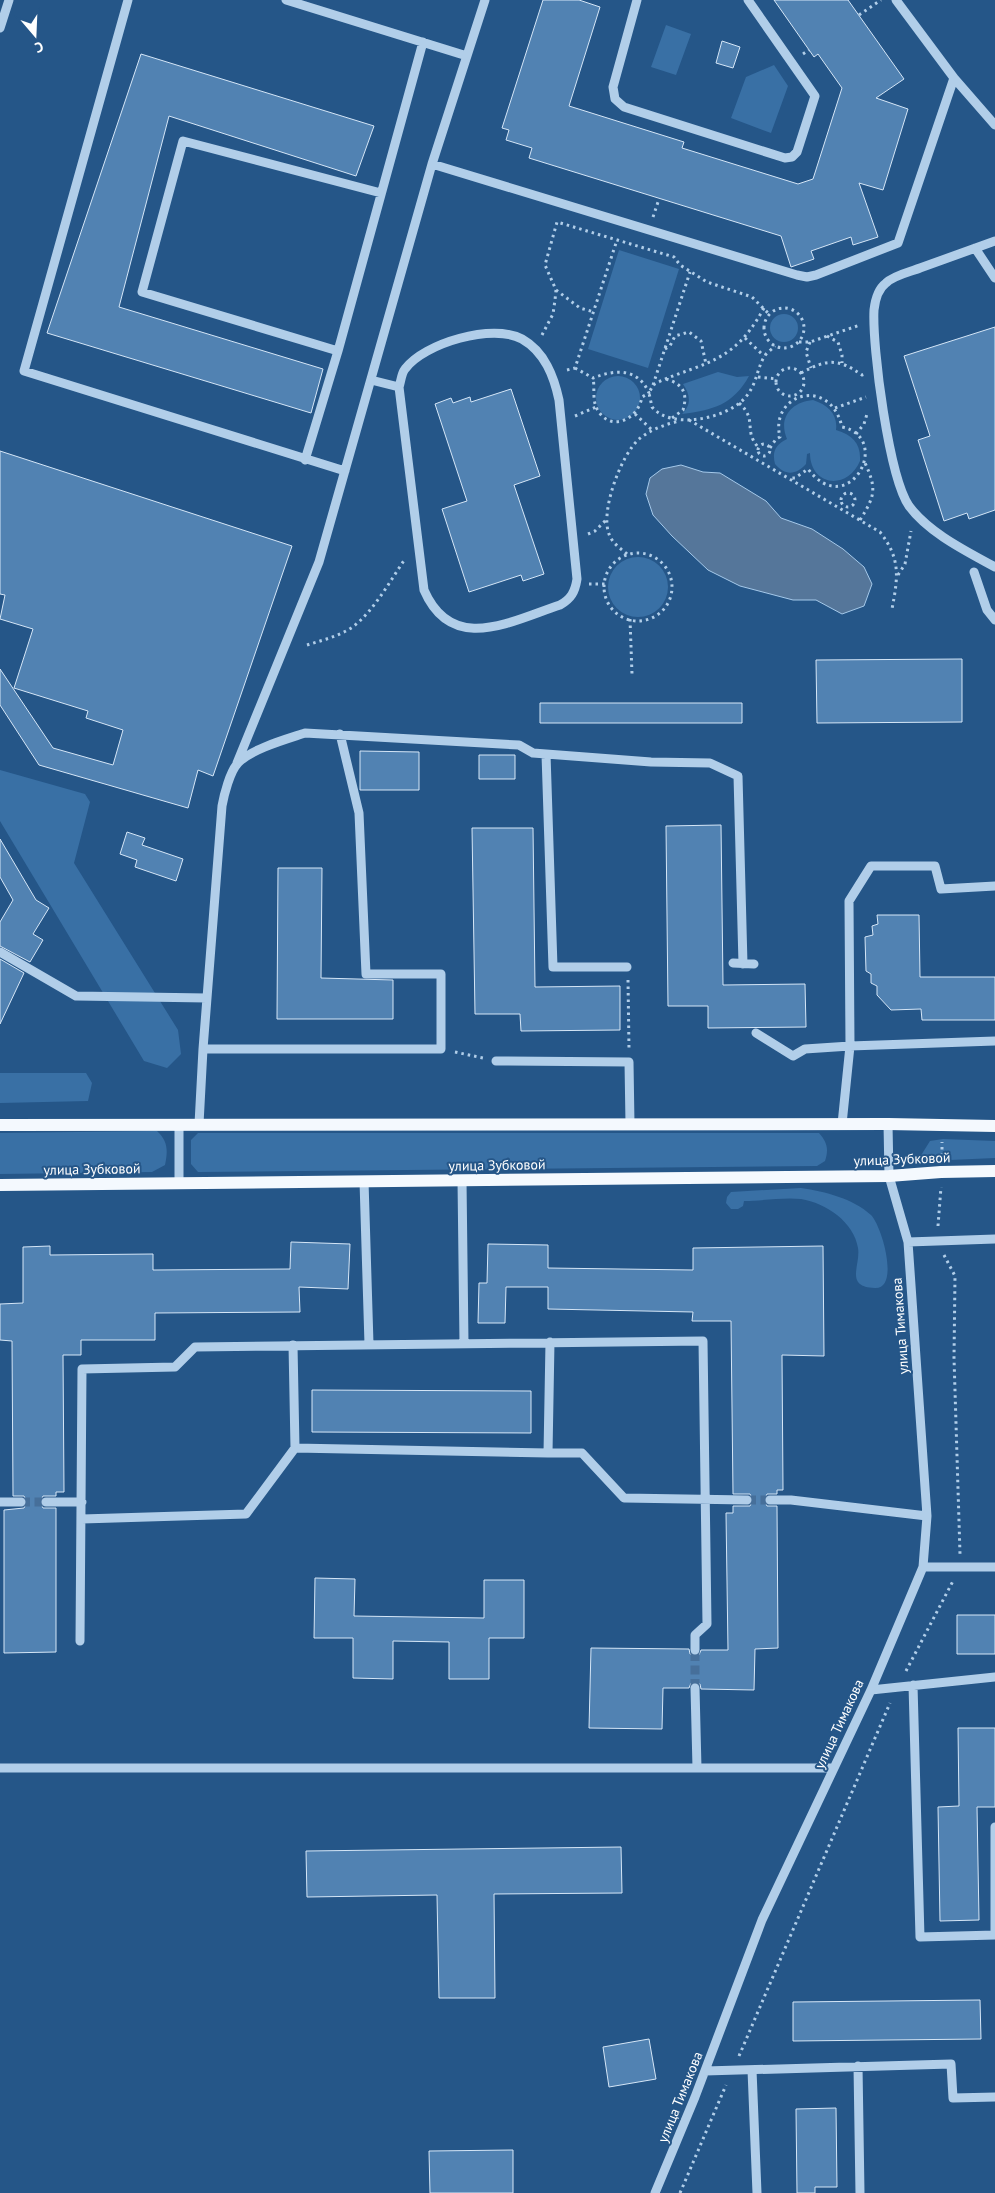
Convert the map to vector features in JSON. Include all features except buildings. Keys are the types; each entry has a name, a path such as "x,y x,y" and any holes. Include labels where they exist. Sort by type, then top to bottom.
{"main road":[{"path":"0,1125 888,1124 995,1126"},
{"name":"улица Зубковой","path":"0,1185 889,1176 941,1172 995,1172"}],"street":[{"path":"0,28 9,0"},
{"path":"128,0 24,371 345,471"},
{"path":"286,0 467,56"},
{"path":"199,1124 206,998 222,806 226,790 319,562 432,164 485,0"},
{"path":"637,0 613,87 615,99 624,107 785,158 792,157 797,152 815,96 748,0"},
{"path":"896,0 954,78 994,122"},
{"path":"305,460 338,351 423,42"},
{"path":"432,164 807,277 898,243 954,78"},
{"path":"338,351 142,292 157,235 183,141 381,193"},
{"path":"995,241 886,283 877,294 874,320 881,392 900,485 914,511 941,534 995,567"},
{"path":"975,248 995,278"},
{"path":"502,334 522,339 533,348 547,364 555,382 561,422 577,579 575,590 570,599 560,606 483,630 468,629 451,622 430,602 424,590 399,387 403,370 418,356 443,344 475,335 502,334"},
{"path":"371,380 399,387"},
{"path":"974,572 987,610 995,620"},
{"path":"237,763 272,744 305,733 519,745 533,753 651,762 710,764 738,776 743,964"},
{"path":"202,1049 441,1049 441,974 366,974 359,812 340,734"},
{"path":"546,754 552,967 628,967"},
{"path":"842,1124 850,1046 849,900 871,866 935,866 941,889 995,886"},
{"path":"0,952 76,996 206,998"},
{"path":"733,963 754,964"},
{"path":"756,1033 794,1056 805,1049 995,1041"},
{"path":"496,1061 630,1062 630,1124"},
{"path":"179,1124 179,1183"},
{"name":"улица Тимакова","path":"655,2193 705,2071 762,1920 871,1690 923,1567 927,1516 908,1242 889,1176 888,1124"},
{"path":"462,1180 464,1343"},
{"path":"364,1181 369,1344"},
{"path":"908,1242 995,1239"},
{"path":"80,1641 82,1369 175,1367 194,1347 703,1341 707,1500 707,1624 695,1635 695,1650"},
{"path":"548,1453 550,1342"},
{"path":"82,1519 246,1514 296,1448 293,1345"},
{"path":"296,1448 582,1453 624,1498 747,1500"},
{"path":"770,1500 791,1500 927,1516"},
{"path":"0,1502 21,1502"},
{"path":"46,1502 82,1502"},
{"path":"923,1567 995,1567"},
{"path":"871,1690 995,1677"},
{"path":"913,1685 920,1937 995,1935 995,1827"},
{"path":"695,1688 697,1768"},
{"path":"0,1768 834,1768"},
{"path":"705,2071 951,2064 953,2098 995,2097"},
{"path":"858,2066 860,2193"},
{"path":"752,2070 757,2193"}],"path":[{"path":"859,15 881,0"},
{"path":"594,312 580,308 556,290 545,265 557,222 674,257 690,272 707,282 744,293 769,314"},
{"path":"576,368 617,240"},
{"path":"593,378 596,408 601,415 618,422 635,414 640,406 642,397 649,393 653,385 690,272"},
{"path":"533,348 553,314 556,290"},
{"path":"653,385 666,378 706,364 733,349 745,338 764,308"},
{"path":"786,308 795,311 801,317 804,326 803,335 798,342 790,347 775,346 766,339 763,330 764,321 769,314 777,309 786,308"},
{"path":"798,342 810,342 874,320"},
{"path":"665,349 670,346 675,336 689,332 701,341 706,364"},
{"path":"827,336 838,342 842,363"},
{"path":"745,338 764,356"},
{"path":"810,342 806,352 811,368"},
{"path":"627,555 614,544 609,534 606,519 611,496 627,452 639,439 652,430 725,411 739,403 758,377 764,356 775,346"},
{"path":"801,373 835,361 862,375 878,369"},
{"path":"567,370 576,368 593,378 612,372 626,371 639,377 649,393 652,407 657,413 671,419 683,421"},
{"path":"770,467 768,454 776,439 780,437 779,424 784,408 798,396 804,384 801,373 796,369 784,369 777,379 777,385 785,394 798,396 814,395 824,398 835,408 842,427 856,434 862,442 866,452 865,463 874,490 871,503 860,520"},
{"path":"758,377 777,379"},
{"path":"666,378 681,386 685,393 683,410 671,419"},
{"path":"835,408 881,392"},
{"path":"739,403 750,416 751,436 758,447 757,452 760,456 764,457 768,454"},
{"path":"561,422 596,408"},
{"path":"635,414 652,430"},
{"path":"688,420 880,532 889,544 898,575"},
{"path":"758,447 764,444 770,448"},
{"path":"789,478 795,478 808,469 814,478 823,484 844,485 854,480 865,463"},
{"path":"844,485 846,494"},
{"path":"846,494 854,496 855,500 850,506 849,513"},
{"path":"846,494 841,499 846,506 850,506"},
{"path":"892,609 898,575 905,564 909,551 914,511"},
{"path":"573,543 595,532 606,519"},
{"path":"308,645 335,636 353,626 371,608 418,540"},
{"path":"648,554 658,559 665,566 672,586 670,597 658,614 649,619 630,619 618,614 611,607 604,587 610,567 618,559 627,555 648,554"},
{"path":"630,619 632,674"},
{"path":"628,967 630,1062"},
{"path":"441,1049 496,1061"}],"shaded area":[{"path":"666,25 691,34 676,75 651,67"},
{"path":"774,65 788,86 771,133 731,118 746,77"},
{"path":"619,250 679,269 648,368 588,349"},
{"path":"784,314 794,318 798,328 794,338 784,342 774,338 770,328 774,318"},
{"path":"718,372 737,377 749,376 743,386 729,400 713,408 682,414 689,403 683,384"},
{"path":"614,376 622,376 634,382 640,398 634,414 622,420 614,420 602,414 596,402 596,394 602,382"},
{"path":"813,400 831,411 834,415 836,430 847,435 857,445 860,461 854,471 847,477 830,481 822,478 812,464 810,453 807,454 806,464 794,472 783,471 775,464 775,449 787,439 784,424 788,412 798,404"},
{"path":"681,465 703,472 720,473 766,501 781,518 812,529 843,549 864,567 872,584 864,606 842,614 816,600 793,600 740,586 708,570 653,515 646,494 650,478 662,469"},
{"path":"632,557 644,557 655,562 663,570 668,581 666,599 655,612 644,617 632,617 621,612 613,604 608,593 608,581 613,570 621,562"},
{"path":"0,770 85,794 90,802 74,863 178,1030 181,1054 167,1068 144,1061 0,821"},
{"path":"0,1073 86,1073 92,1083 88,1101 0,1103"},
{"path":"157,1131 165,1142 167,1155 165,1165 152,1172 0,1174 0,1133"},
{"path":"198,1133 819,1133 824,1139 827,1153 825,1161 817,1166 198,1172 191,1164 191,1140"},
{"path":"943,1139 995,1141 995,1158 927,1161 920,1157 930,1141"},
{"path":"801,1188 847,1200 871,1215 884,1243 888,1268 886,1279 882,1286 875,1288 865,1287 860,1284 856,1274 858,1248 855,1239 845,1222 829,1209 801,1199 744,1201 743,1206 738,1209 731,1209 726,1203 727,1197 731,1192"}],"tunnel":[{"path":"747,1500 770,1500"},
{"path":"21,1502 46,1502"},
{"path":"695,1650 695,1688"}]}
